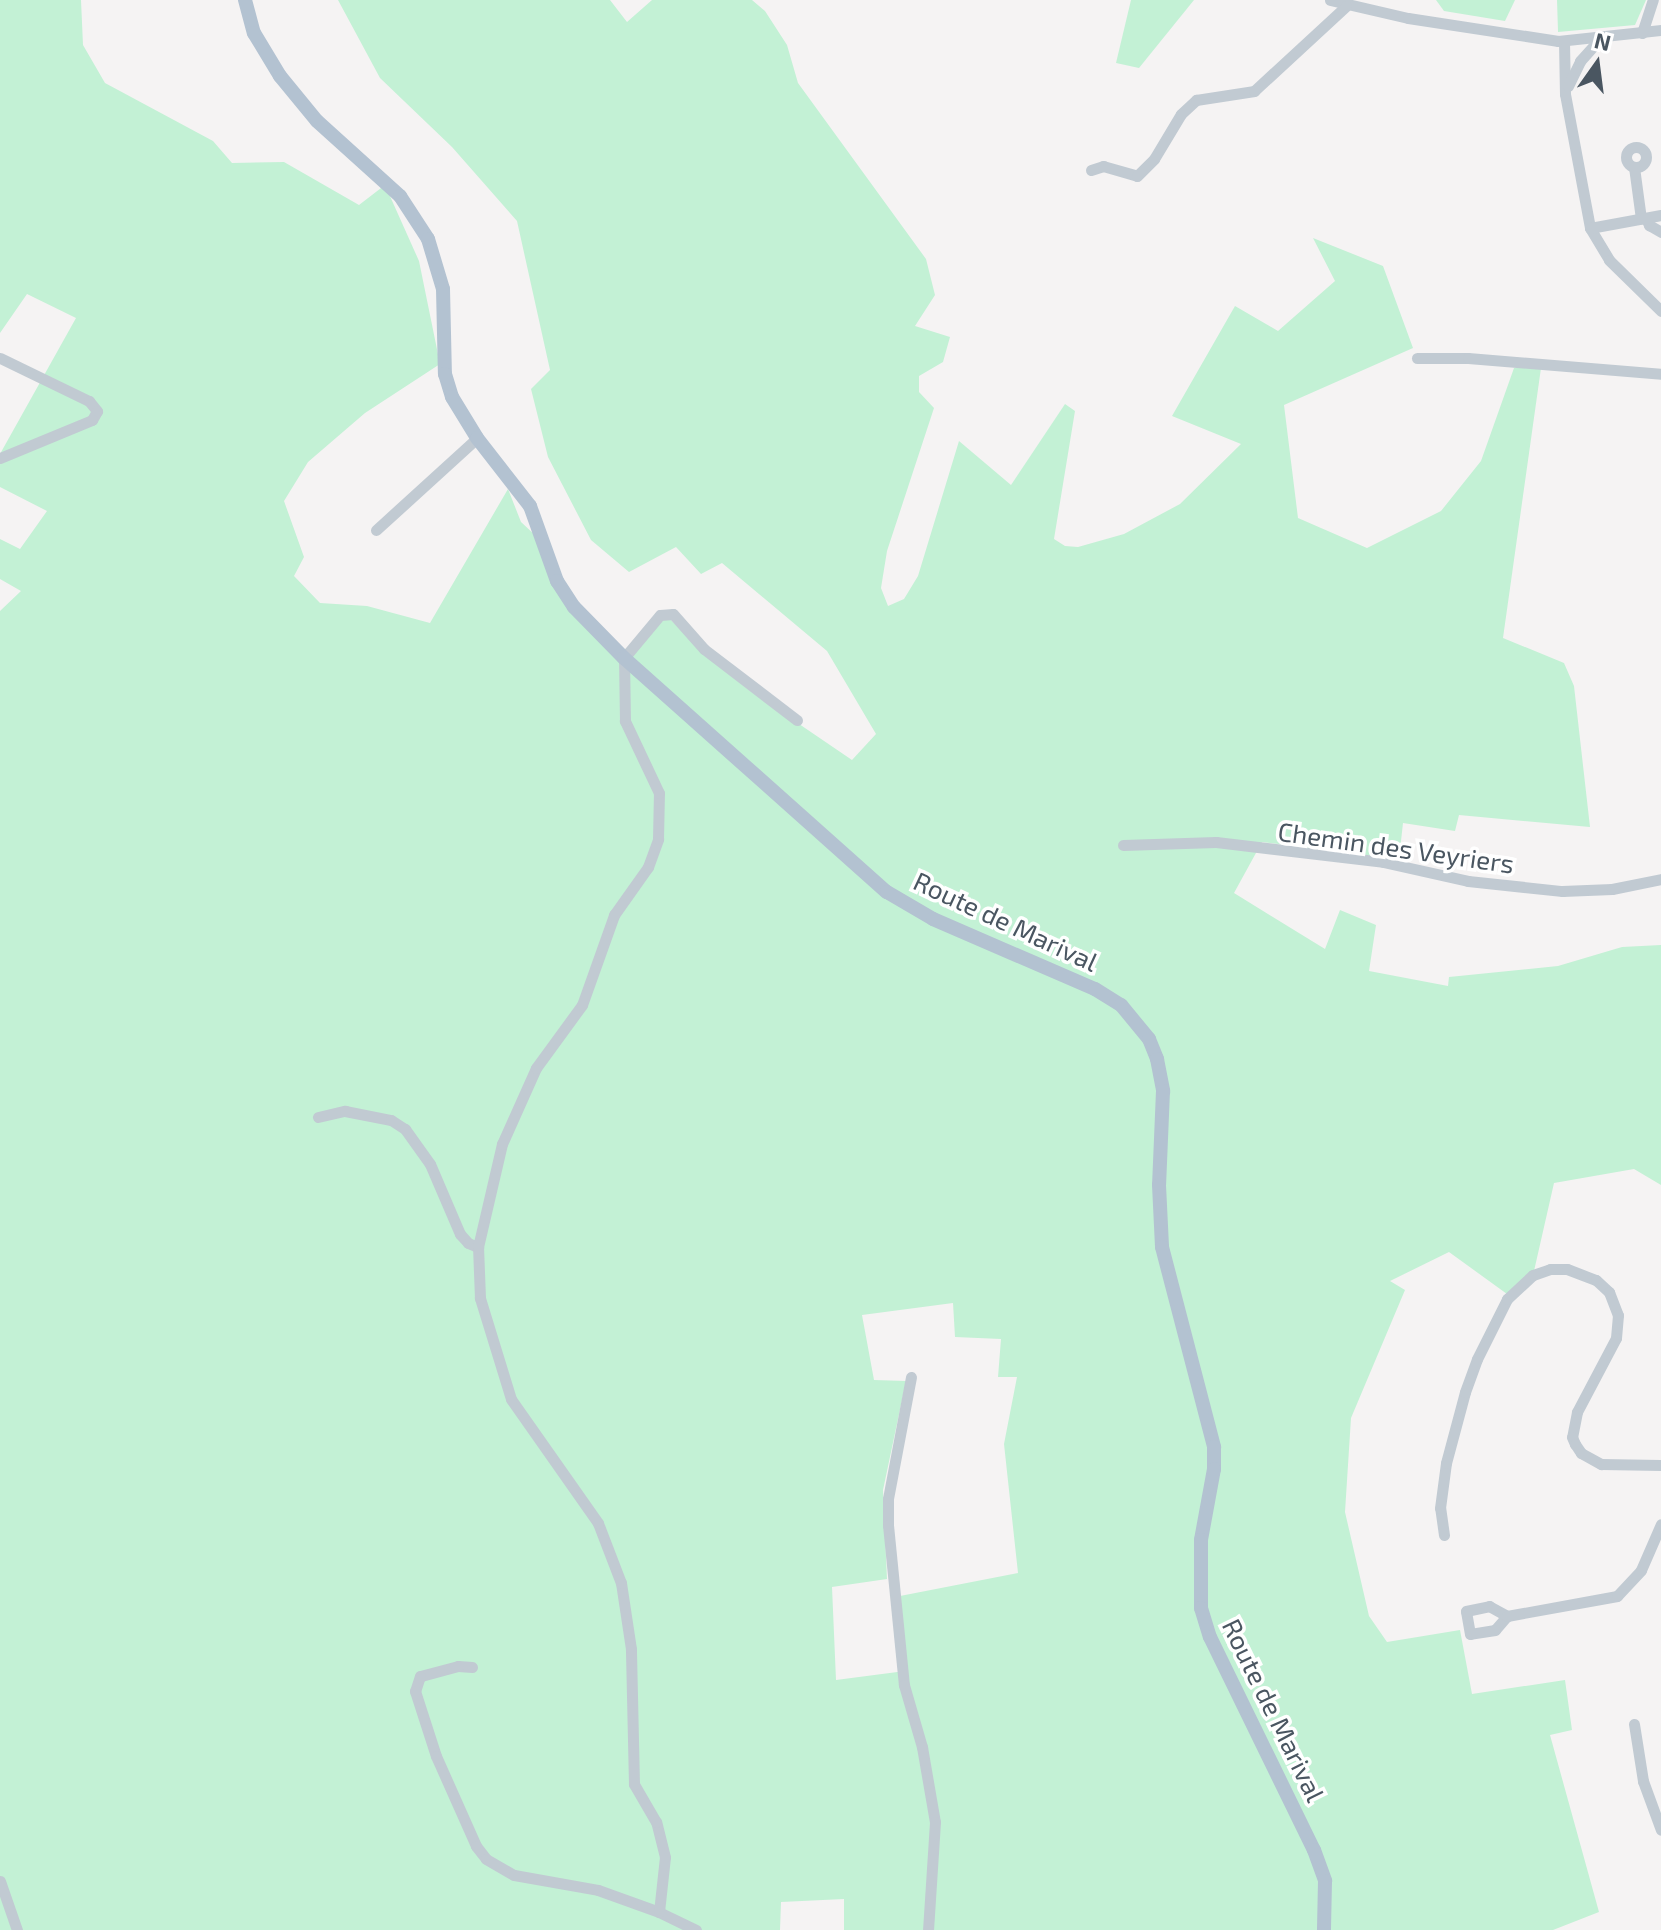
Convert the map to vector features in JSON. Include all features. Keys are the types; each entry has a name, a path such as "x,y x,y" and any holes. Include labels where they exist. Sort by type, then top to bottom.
{"main road":[{"name":"Route de Marival","path":"245,0 259,44 287,86 317,121 400,196 428,239 443,289 445,374 457,408 530,506 565,594 624,658 833,848 887,892 933,919 1095,989 1121,1005 1149,1039 1157,1059 1163,1091 1159,1185 1162,1247 1214,1447 1213,1480 1201,1540 1201,1608 1210,1637 1314,1850 1325,1881 1324,1930"}],"street":[{"path":"1330,0 1346,6 1564,42 1661,30"},
{"path":"1642,33 1653,0"},
{"path":"1091,170 1103,166 1137,176 1154,159 1181,114 1196,100 1254,91 1346,6"},
{"path":"1565,94 1572,73 1599,40"},
{"path":"1564,42 1565,94 1590,228 1609,260 1661,311"},
{"path":"1634,167 1644,218 1661,232"},
{"path":"1590,228 1661,215"},
{"path":"0,358 89,401 97,411 92,420 0,458"},
{"path":"1417,358 1468,358 1661,374"},
{"path":"376,530 477,438"},
{"path":"659,1912 665,1857 656,1822 634,1784 631,1649 621,1583 598,1523 511,1399 480,1298 478,1247 502,1144 536,1068 582,1005 614,915 648,867 658,839 659,793 625,721 624,658 660,615 673,614 704,649 797,720"},
{"name":"Chemin des Veyriers","path":"1123,845 1216,842 1383,862 1499,886 1562,891 1612,889 1661,879"},
{"path":"318,1117 345,1111 391,1120 405,1129 430,1164 460,1234 468,1243 478,1247"},
{"path":"1444,1535 1440,1508 1446,1463 1473,1370 1507,1299 1533,1275 1550,1269 1567,1269 1596,1280 1609,1292 1618,1315 1616,1338 1577,1412 1572,1437 1575,1444 1581,1453 1601,1464 1661,1465"},
{"path":"911,1377 888,1499 888,1525 904,1685 922,1747 935,1822 928,1930"},
{"path":"1507,1616 1617,1596 1641,1570 1661,1524"},
{"path":"472,1667 458,1666 420,1676 415,1691 436,1756 476,1846 486,1859 514,1875 598,1890 659,1912 696,1930"},
{"path":"1634,1724 1643,1781 1661,1830"},
{"path":"0,1881 17,1930"}],"green space":[{"path":"0,0 81,0 83,45 105,83 213,141 232,163 284,162 359,205 385,185 419,261 440,364 365,413 308,462 284,501 304,557 294,576 320,603 367,606 430,623 508,489 521,522 536,536 548,571 616,656 668,617 706,656 749,690 852,760 876,734 827,651 722,563 701,574 676,547 629,572 591,540 548,457 531,389 550,370 517,221 452,147 380,78 338,0 610,0 627,22 652,0 752,0 765,11 787,45 798,83 926,259 935,295 915,326 950,337 943,362 919,376 919,392 934,408 887,551 881,588 888,606 904,599 918,576 959,441 1011,485 1065,404 1075,411 1054,539 1065,546 1078,547 1124,534 1180,504 1241,444 1172,416 1235,306 1278,331 1335,281 1313,238 1383,266 1413,348 1284,405 1298,518 1367,548 1441,511 1481,461 1514,368 1541,368 1503,638 1564,663 1574,686 1590,827 1459,815 1455,831 1403,823 1399,859 1262,842 1234,893 1325,949 1340,910 1376,925 1369,971 1448,986 1449,977 1558,966 1622,947 1661,945 1661,1185 1634,1169 1554,1183 1534,1271 1507,1294 1449,1252 1390,1281 1405,1290 1351,1418 1345,1512 1369,1616 1387,1642 1460,1630 1472,1694 1565,1680 1572,1730 1550,1735 1599,1912 1553,1930 844,1930 844,1899 781,1902 780,1930 0,1930 0,611 21,591 0,579 0,539 20,549 47,511 0,487 0,454 76,318 27,294 0,333","holes":["953,1303 955,1337 1001,1339 998,1377 1017,1377 1004,1444 1018,1573 900,1596 905,1671 836,1680 832,1587 887,1579 883,1490 906,1381 874,1380 862,1315"]},
{"path":"1131,0 1194,0 1139,68 1116,63"},
{"path":"1436,0 1515,0 1505,21 1444,11"},
{"path":"1557,0 1646,0 1635,25 1558,32"}]}
